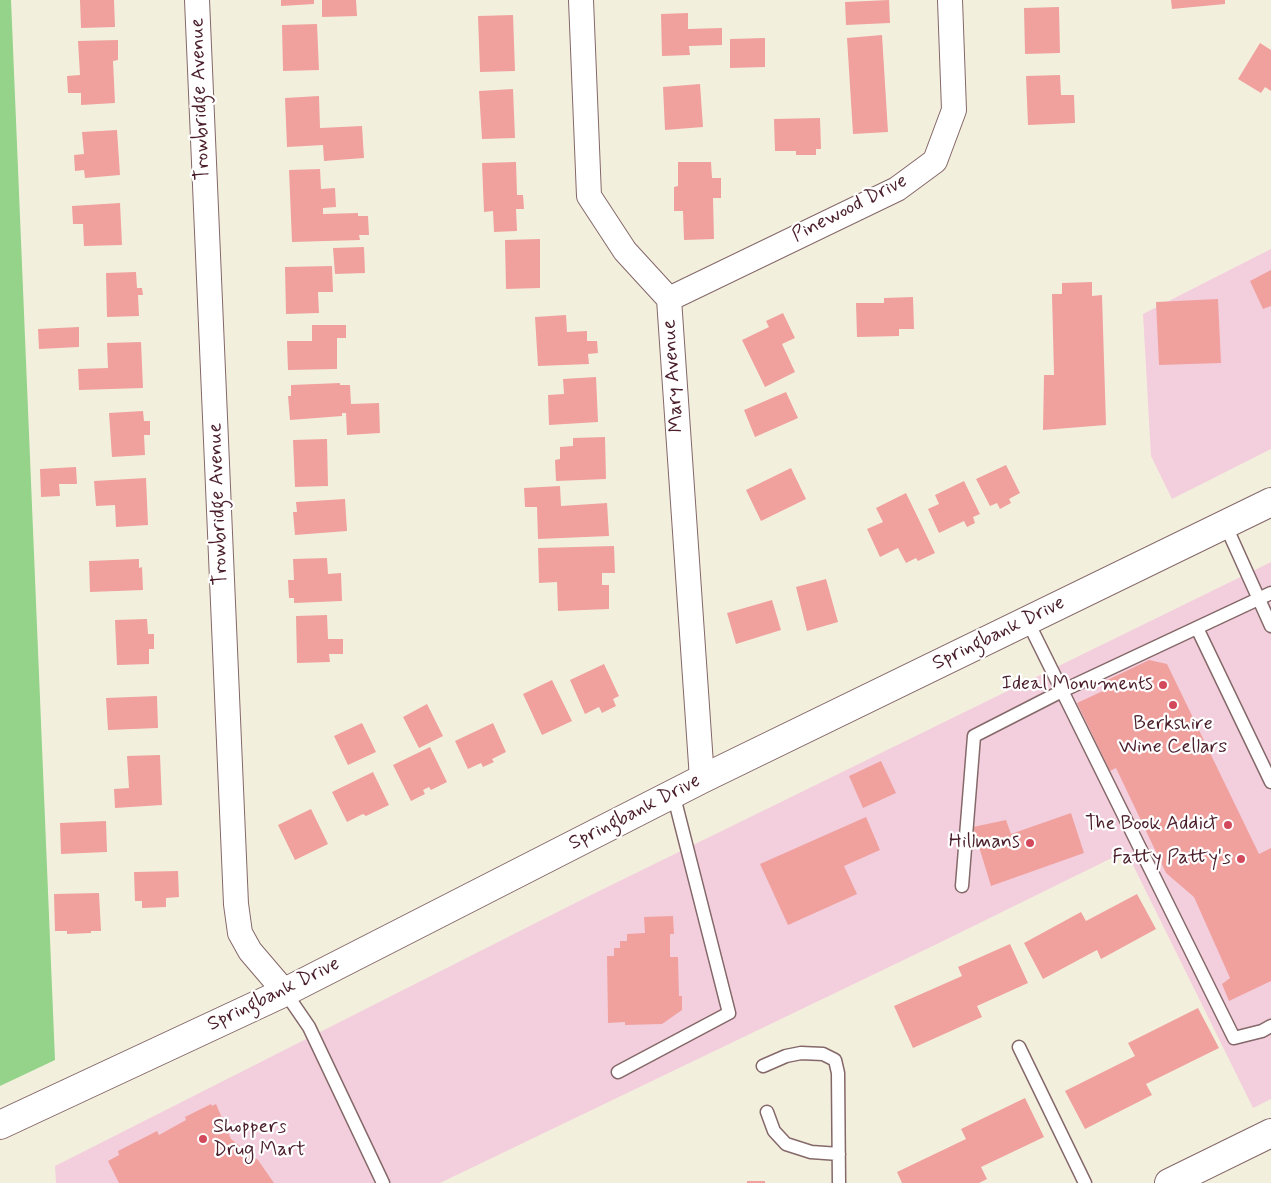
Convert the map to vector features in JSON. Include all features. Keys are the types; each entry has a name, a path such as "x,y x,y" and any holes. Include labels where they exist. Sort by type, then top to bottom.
{"main road":[{"name":"Springbank Drive","path":"0,1125 285,992 673,793 1271,502"},
{"path":"1169,1183 1271,1133"}],"street":[{"name":"Trowbridge Avenue","path":"197,0 236,904 240,933 250,951 285,992"},
{"name":"Mary Avenue","path":"581,0 589,196 625,251 669,299 702,779"},
{"name":"Pinewood Drive","path":"669,299 897,189 935,161 954,110 950,0"}],"lane":[{"path":"1225,524 1271,626"},
{"path":"962,886 974,736 1062,691 1271,593"},
{"path":"1027,620 1234,1038 1271,1026"},
{"path":"1197,628 1271,782"},
{"path":"618,1072 729,1013 673,793"},
{"path":"285,992 309,1027 383,1183"},
{"path":"1019,1047 1085,1183"},
{"path":"763,1066 786,1056 802,1053 823,1054 836,1060 838,1073 839,1183"},
{"path":"767,1112 778,1138 786,1144 811,1152 839,1154"}],"shaded area":[{"path":"1271,249 1271,449 1172,499 1151,456 1143,314"},
{"path":"1271,562 1271,1099 1253,1108 1126,851 440,1183 56,1183 55,1166 593,894"}],"green space":[{"path":"0,0 11,0 55,1060 0,1086"}],"building":[{"path":"80,0 114,0 115,27 81,28"},
{"path":"281,0 314,0 314,4 281,6"},
{"path":"322,0 356,0 357,16 322,17"},
{"path":"889,0 890,23 846,25 845,2"},
{"path":"1171,0 1225,0 1225,4 1172,9"},
{"path":"1059,7 1060,53 1025,54 1024,8"},
{"path":"688,13 688,29 722,28 722,45 689,46 690,55 662,56 661,14"},
{"path":"513,15 515,71 480,72 478,16"},
{"path":"317,24 319,70 283,71 282,25"},
{"path":"882,35 888,132 853,134 847,38"},
{"path":"765,38 765,67 730,68 730,39"},
{"path":"118,40 118,60 113,61 115,103 81,105 81,93 68,93 67,76 80,75 78,41"},
{"path":"1260,43 1271,50 1271,91 1265,87 1261,93 1238,79"},
{"path":"1060,75 1061,95 1074,95 1075,123 1028,125 1026,76"},
{"path":"700,84 703,127 665,130 663,87"},
{"path":"513,89 515,138 482,139 479,91"},
{"path":"319,96 320,128 362,126 364,158 324,161 323,145 287,147 285,98"},
{"path":"820,118 821,149 816,149 816,155 796,155 796,151 775,151 774,119"},
{"path":"117,130 120,175 85,178 84,170 75,171 74,155 84,154 82,132"},
{"path":"516,162 517,195 523,195 524,209 516,209 517,231 494,232 493,211 484,212 482,163"},
{"path":"678,162 711,162 712,178 721,178 721,198 713,198 714,239 684,240 683,211 674,211 674,187 678,186"},
{"path":"320,169 321,189 335,188 336,207 323,208 323,214 358,213 358,216 368,216 369,235 359,235 360,240 292,242 289,170"},
{"path":"120,203 122,245 84,246 83,224 73,224 72,206"},
{"path":"540,239 540,288 506,289 505,240"},
{"path":"364,247 365,273 335,274 333,248"},
{"path":"332,266 333,292 318,292 319,313 286,314 285,267"},
{"path":"1271,270 1271,306 1263,309 1250,281"},
{"path":"136,272 137,288 142,288 143,295 138,295 139,316 107,317 106,273"},
{"path":"1092,282 1092,296 1102,295 1106,425 1043,430 1044,375 1054,375 1052,294 1062,294 1062,283"},
{"path":"913,297 914,329 899,329 899,336 857,337 856,303 884,303 884,298"},
{"path":"1218,299 1221,363 1159,365 1156,302"},
{"path":"783,313 795,338 782,344 795,372 765,387 742,340 769,327 766,321"},
{"path":"566,315 567,332 587,331 587,341 597,341 598,353 588,354 589,364 538,366 535,317"},
{"path":"312,325 346,325 346,338 337,338 337,369 288,370 287,341 312,341"},
{"path":"79,327 79,347 39,349 38,329"},
{"path":"141,342 143,388 79,390 78,369 108,368 107,343"},
{"path":"596,377 598,422 549,425 548,395 564,394 563,379"},
{"path":"340,383 340,385 350,385 351,404 379,403 380,433 347,435 346,413 342,413 342,416 290,420 288,396 291,396 291,385"},
{"path":"786,392 798,418 755,437 744,410"},
{"path":"143,411 144,421 150,421 150,435 144,435 145,455 112,457 109,413"},
{"path":"605,437 606,479 556,481 555,460 560,459 560,447 573,446 573,438"},
{"path":"327,439 328,486 295,487 293,440"},
{"path":"1006,465 1020,493 1009,499 1011,503 1000,509 997,503 990,506 976,479"},
{"path":"76,467 77,484 59,484 60,496 41,497 40,469"},
{"path":"791,468 806,499 761,521 746,490"},
{"path":"146,478 148,525 116,527 115,505 96,506 94,481"},
{"path":"964,481 980,514 973,517 975,523 967,527 964,521 939,533 928,509 939,504 935,495"},
{"path":"560,486 561,506 607,503 609,536 538,539 537,507 525,507 524,488"},
{"path":"906,493 935,553 918,561 916,558 906,563 898,548 880,557 867,529 883,522 876,508"},
{"path":"345,499 347,531 295,535 293,512 297,512 296,502"},
{"path":"614,546 615,573 602,573 602,585 609,585 609,609 558,611 557,582 539,583 538,548"},
{"path":"327,558 328,574 341,573 342,601 294,603 294,598 289,598 288,580 294,580 293,559"},
{"path":"139,559 139,568 142,567 143,590 90,592 89,561"},
{"path":"826,579 838,622 807,631 796,587"},
{"path":"772,600 781,630 736,644 727,613"},
{"path":"327,615 328,639 343,639 343,654 329,654 330,662 297,663 296,616"},
{"path":"147,619 148,634 154,634 154,649 149,649 149,664 117,665 115,620"},
{"path":"1149,660 1167,664 1259,854 1271,848 1271,981 1229,1001 1222,984 1230,978 1194,897 1166,873 1116,768 1110,771 1077,703 1105,690 1101,683"},
{"path":"604,664 619,696 613,699 616,706 602,713 599,707 585,714 570,680"},
{"path":"552,680 572,721 542,735 523,694"},
{"path":"157,696 158,728 108,730 106,698"},
{"path":"427,704 443,736 419,748 403,717"},
{"path":"362,723 376,752 348,765 334,736"},
{"path":"493,723 506,752 492,759 494,762 483,767 481,763 468,769 455,741"},
{"path":"430,747 447,782 431,790 429,787 423,790 425,794 411,801 393,765"},
{"path":"160,755 162,805 115,808 114,789 129,788 127,756"},
{"path":"881,761 896,793 863,808 849,776"},
{"path":"373,772 389,805 366,816 363,814 347,822 332,792"},
{"path":"311,809 328,844 295,860 278,825"},
{"name":"Hillmans","path":"1071,813 1084,853 991,886 973,827 1006,820 1011,834"},
{"path":"866,817 880,850 844,866 857,894 788,925 760,864"},
{"path":"106,821 107,852 61,854 60,823"},
{"path":"178,871 179,897 166,898 166,907 142,908 142,901 135,901 134,872"},
{"path":"99,893 101,931 67,934 67,931 55,931 54,894"},
{"path":"1137,894 1156,929 1101,959 1097,950 1043,979 1024,943 1081,912 1086,921"},
{"path":"673,916 674,934 670,934 670,957 678,957 679,996 682,996 682,1010 662,1024 625,1025 625,1022 608,1023 607,956 614,956 614,948 620,948 620,941 627,941 627,934 645,933 644,917"},
{"path":"1010,944 1028,983 977,1006 982,1017 913,1048 894,1006 962,976 958,967"},
{"path":"1198,1008 1219,1048 1146,1084 1152,1095 1085,1129 1065,1091 1135,1056 1128,1043"},
{"path":"1025,1098 1044,1137 981,1167 987,1179 979,1183 902,1183 897,1172 966,1139 961,1129"},
{"path":"211,1104 212,1106 216,1104 231,1139 258,1160 274,1183 119,1183 108,1161 119,1155 118,1151 157,1131 159,1135 186,1120 185,1117"},
{"path":"747,1181 765,1181 765,1183 747,1183"}],"place":[{"name":"Ideal Monuments","path":"1163,685"},
{"name":"Berkshire Wine Cellars","path":"1173,705"},
{"name":"The Book Addict","path":"1228,825"},
{"name":"Hillmans","path":"1030,843"},
{"name":"Fatty Patty's","path":"1241,859"},
{"name":"Shoppers Drug Mart","path":"203,1139"}]}
